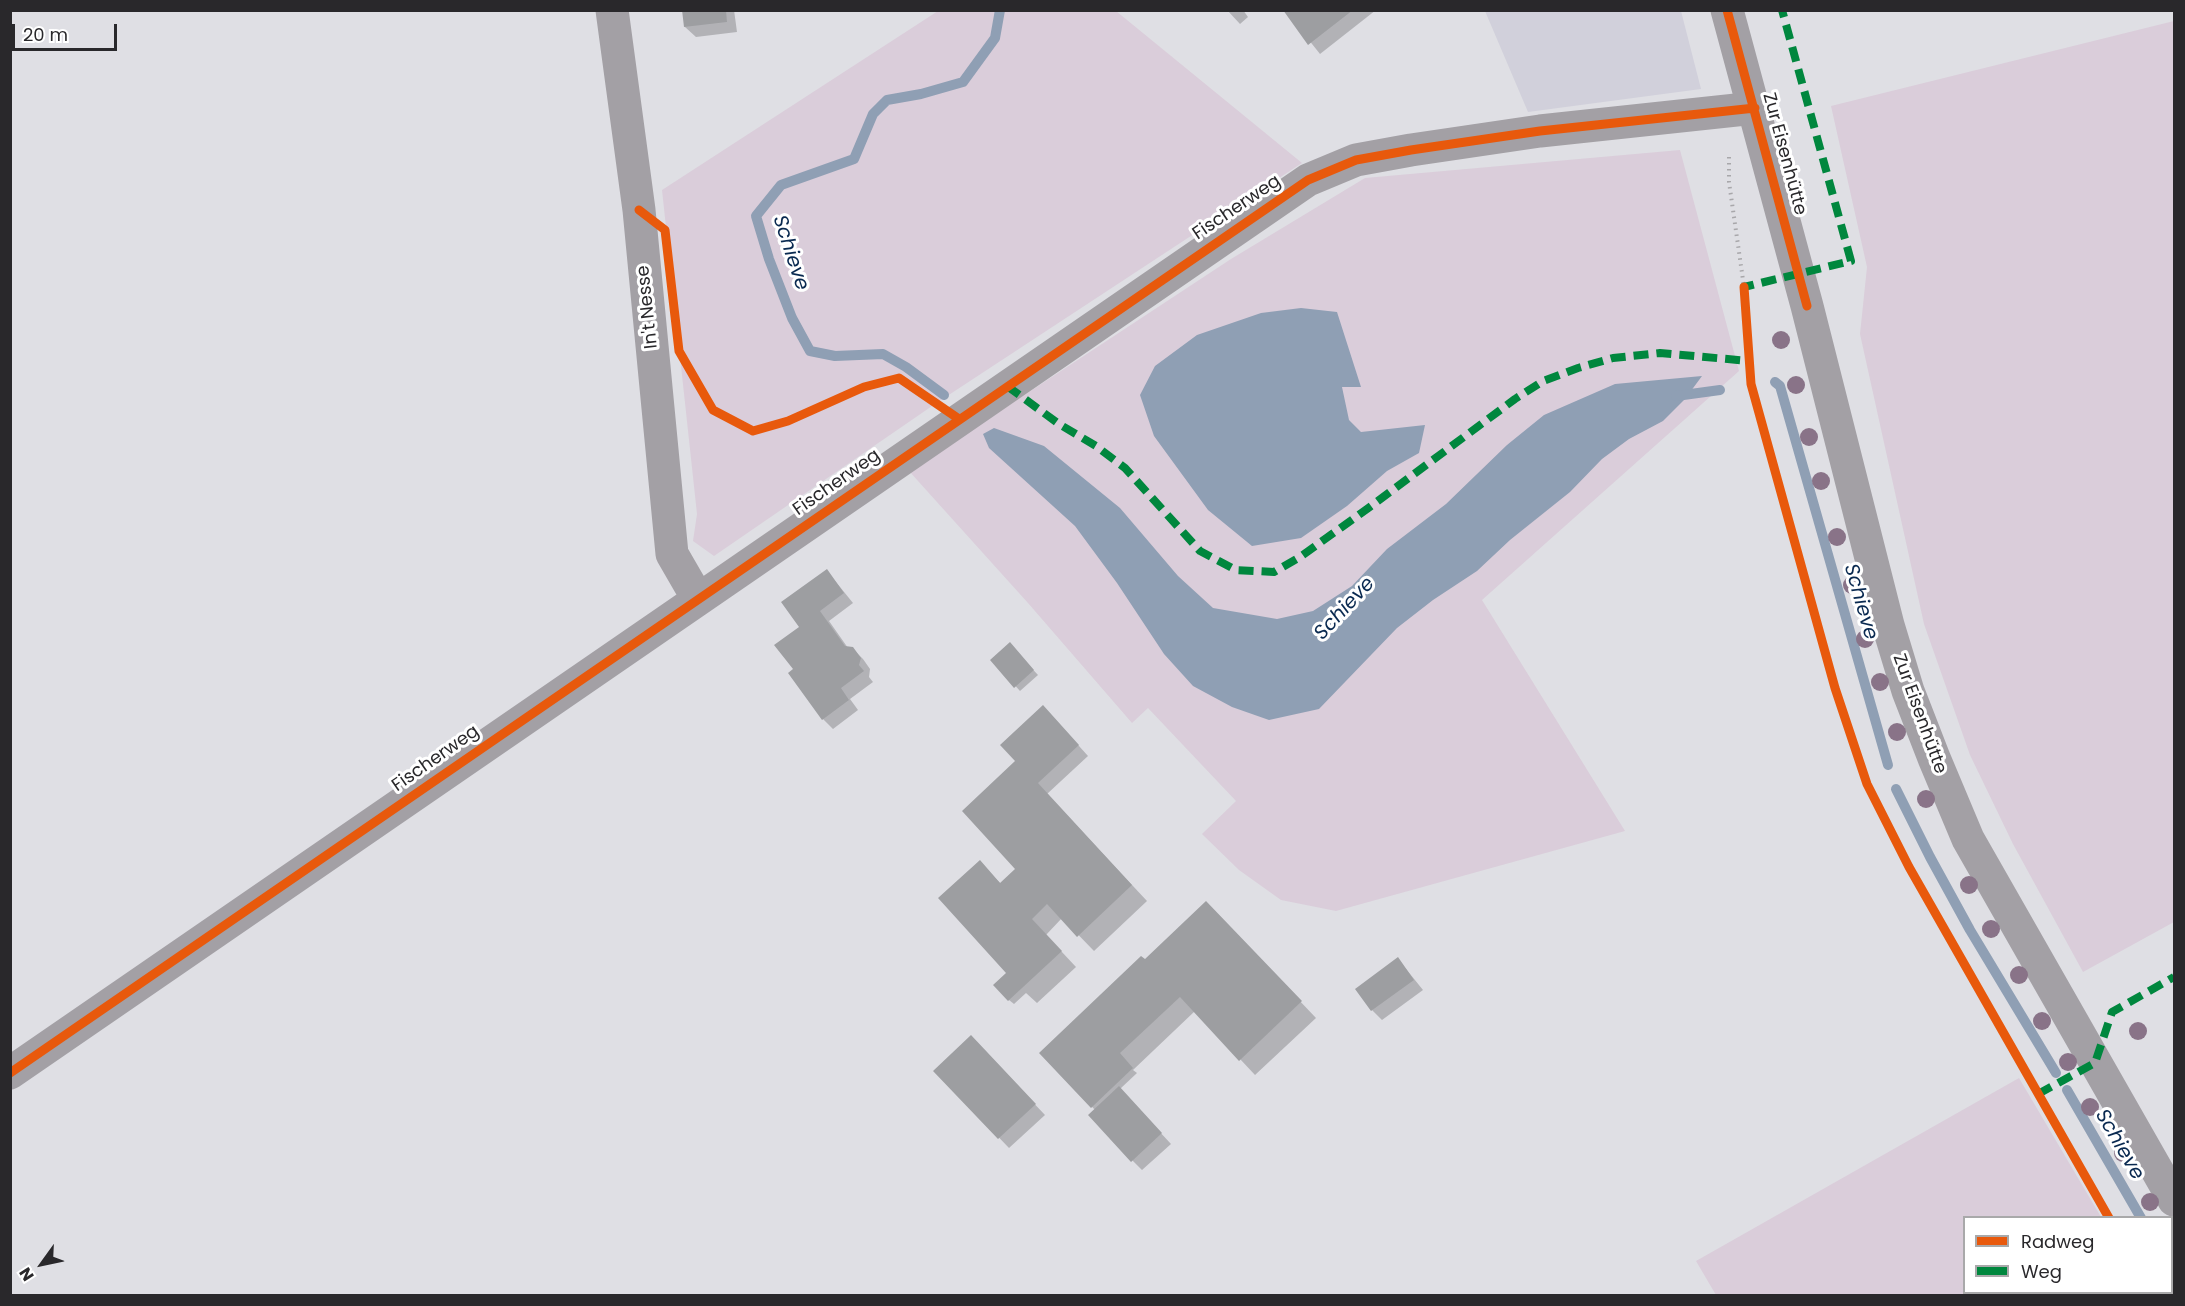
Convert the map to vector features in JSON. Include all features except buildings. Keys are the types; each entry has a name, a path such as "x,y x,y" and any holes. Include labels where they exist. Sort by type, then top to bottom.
{"street":[{"name":"In't Nesse","path":"612,10 639,210 672,555 698,598"},
{"name":"Zur Eisenhütte","path":"1727,10 1755,108 1888,625 1908,690 1968,838 2175,1200"},
{"name":"Fischerweg","path":"10,1073 1308,180 1356,160 1411,150 1540,131 1755,108"}],"path":[{"path":"1729,153 1729,182 1744,287"}],"shaded area":[{"path":"938,11 1116,11 1302,163 935,404 714,556 693,541 697,514 662,190"},
{"path":"1485,11 1681,11 1701,89 1528,112"},
{"path":"2174,21 2174,922 2083,972 2013,844 1970,755 1924,624 1860,334 1867,267 1831,106"},
{"path":"1680,150 1739,371 1482,600 1625,831 1336,911 1281,900 1239,870 1202,834 1236,801 1148,708 1132,723 909,471 1231,259 1365,178"},
{"path":"2019,1078 2100,1216 1963,1216 1963,1294 2148,1295 1716,1295 1696,1261"}],"water":[{"path":"1301,308 1337,312 1361,387 1342,387 1349,420 1361,432 1425,425 1419,453 1387,471 1347,506 1301,538 1252,546 1208,510 1154,436 1140,395 1155,366 1197,335 1261,313"},
{"path":"1702,376 1685,399 1663,421 1629,439 1602,459 1570,492 1510,540 1477,571 1433,600 1397,628 1319,709 1269,720 1232,707 1193,686 1164,654 1117,583 1075,526 989,448 983,434 994,428 1044,446 1120,508 1178,576 1213,608 1277,619 1313,611 1352,586 1387,549 1446,504 1507,445 1544,415 1615,384"}],"waterway":[{"name":"Schieve","path":"944,395 906,367 883,354 835,356 810,351 792,318 769,259 756,216 781,185 854,159 873,114 887,100 921,94 963,82 995,38 1000,10"},
{"name":"Schieve","path":"1775,382 1780,386 1888,765"},
{"name":"Schieve","path":"1676,396 1720,390"},
{"name":"Schieve","path":"1896,789 1970,930 2056,1073"},
{"name":"Schieve","path":"2067,1090 2140,1216"}],"marked path":[{"path":"1744,292 1744,287 1851,261 1782,10"},
{"path":"1007,386 1125,468 1200,551 1236,570 1274,572 1300,557 1515,399 1543,381 1613,358 1660,353 1749,361"},
{"path":"2038,1094 2095,1063 2112,1012 2174,977"}],"cycle path":[{"path":"1727,10 1807,306"},
{"path":"10,1073 1308,180 1356,160 1411,150 1540,131 1755,108"},
{"path":"639,210 665,230 679,351 713,410 753,431 788,421 864,387 899,378 959,419"},
{"path":"1744,287 1751,384 1835,688 1867,784 1909,867 2108,1216"}]}
